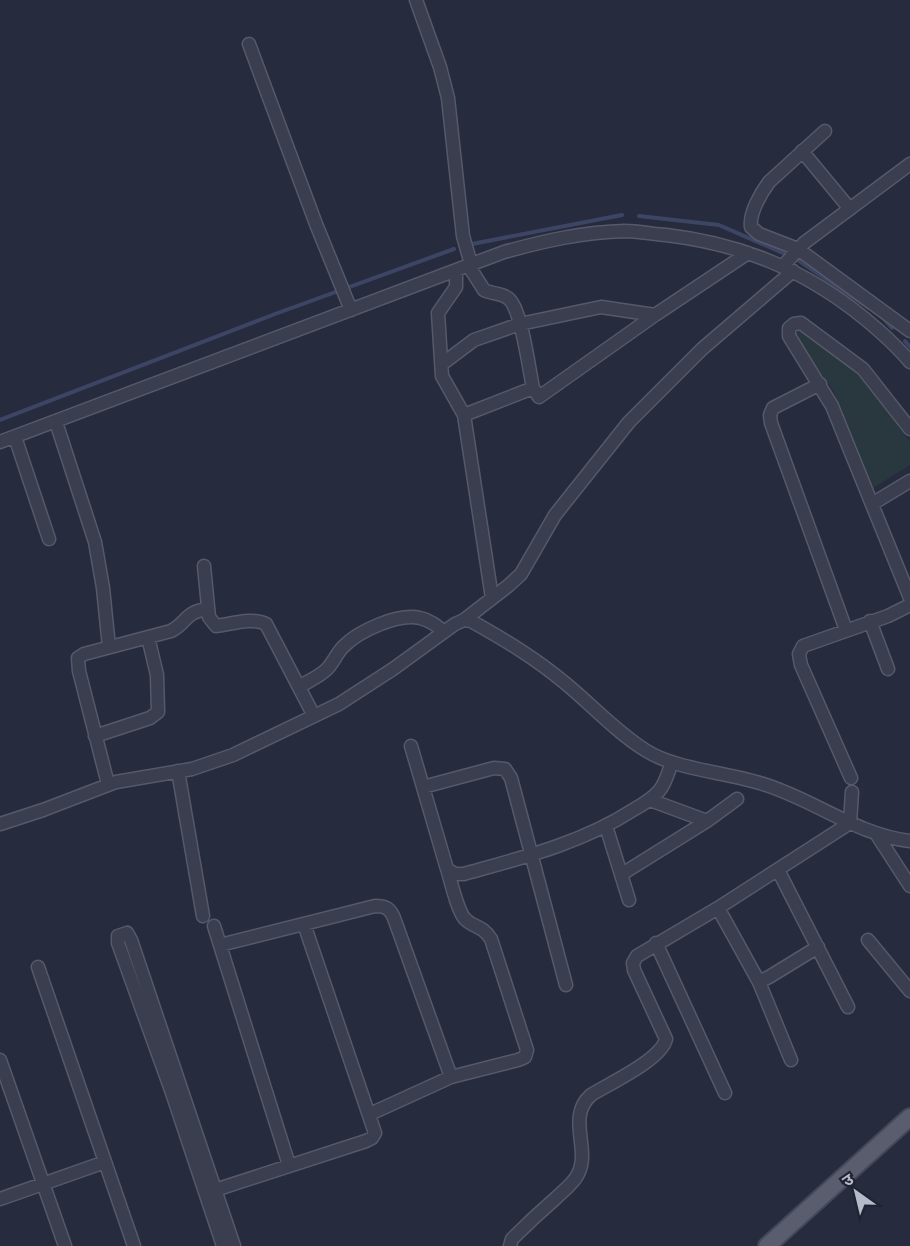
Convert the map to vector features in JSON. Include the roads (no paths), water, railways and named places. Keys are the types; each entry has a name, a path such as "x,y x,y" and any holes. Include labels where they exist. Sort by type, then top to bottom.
{"main road":[{"path":"767,1246 910,1117"}],"street":[{"path":"416,0 440,67 448,98 463,236 465,267 456,287 438,313 442,376 464,415 492,598"},
{"path":"249,44 349,304"},
{"path":"825,131 769,182 750,221 754,232 798,249 910,330 895,344"},
{"path":"802,151 850,208"},
{"path":"0,824 43,810 108,784 214,763 339,704 464,620 521,574 555,515 629,422 788,268 798,249 910,164"},
{"path":"0,442 56,422 349,304 465,267 504,252 570,236 627,231 695,239 748,253 788,268 832,294 895,344 910,362"},
{"path":"465,267 484,290 510,299 520,324 533,388 538,397 748,253"},
{"path":"442,364 474,340 520,324 601,307 655,315"},
{"path":"910,429 863,369 801,323 789,328 789,336 832,406 910,598"},
{"path":"820,384 773,408 770,414 771,423 846,630"},
{"path":"464,415 533,388"},
{"path":"56,422 95,542 103,588 109,647"},
{"path":"15,437 49,538"},
{"path":"872,504 910,481"},
{"path":"204,566 209,616 216,626 251,621 266,624 314,716"},
{"path":"851,778 801,665 799,654 803,646 900,611 910,605"},
{"path":"108,784 77,665 78,658 84,654 171,631 191,613 208,609"},
{"path":"299,687 326,670 337,654 361,632 407,618 418,617 429,620 444,632"},
{"path":"464,620 471,621 521,649 566,683 628,739 648,752 672,762 764,784 877,835 910,842"},
{"path":"870,621 888,669"},
{"path":"95,736 150,718 158,712 157,675 148,637"},
{"path":"370,1114 451,1077 518,1060 525,1057 527,1050 491,939 487,932 469,922 461,914 411,746"},
{"path":"447,869 455,874 464,874 531,855 606,826 650,800 664,783 672,762"},
{"path":"423,787 494,768 505,769 511,778 566,985"},
{"path":"178,771 203,916"},
{"path":"850,823 852,792"},
{"path":"622,874 707,821 737,799"},
{"path":"650,800 707,821"},
{"path":"510,1246 512,1239 570,1184 580,1171 579,1116 580,1107 584,1101 653,1057 664,1047 666,1039 634,970 633,963 637,956 718,908 850,823"},
{"path":"606,826 629,900"},
{"path":"877,835 910,886"},
{"path":"778,870 848,1006"},
{"path":"220,945 375,906 383,906 390,910 451,1077"},
{"path":"718,908 759,982 791,1060"},
{"path":"210,1191 372,1138 375,1133 304,924"},
{"path":"214,926 290,1165"},
{"path":"224,1246 210,1191 131,940 127,933 123,933 118,936 118,943 167,1079 210,1191 234,1246"},
{"path":"868,940 910,992"},
{"path":"656,943 725,1093"},
{"path":"759,982 818,947"},
{"path":"38,967 134,1246"},
{"path":"0,1060 65,1246"},
{"path":"0,1199 105,1162"}],"waterway":[{"path":"472,244 622,215"},
{"path":"639,216 719,225 785,254"},
{"path":"0,420 275,314 454,249"},
{"path":"798,260 869,308"},
{"path":"883,318 892,328"},
{"path":"905,341 910,347"}]}
